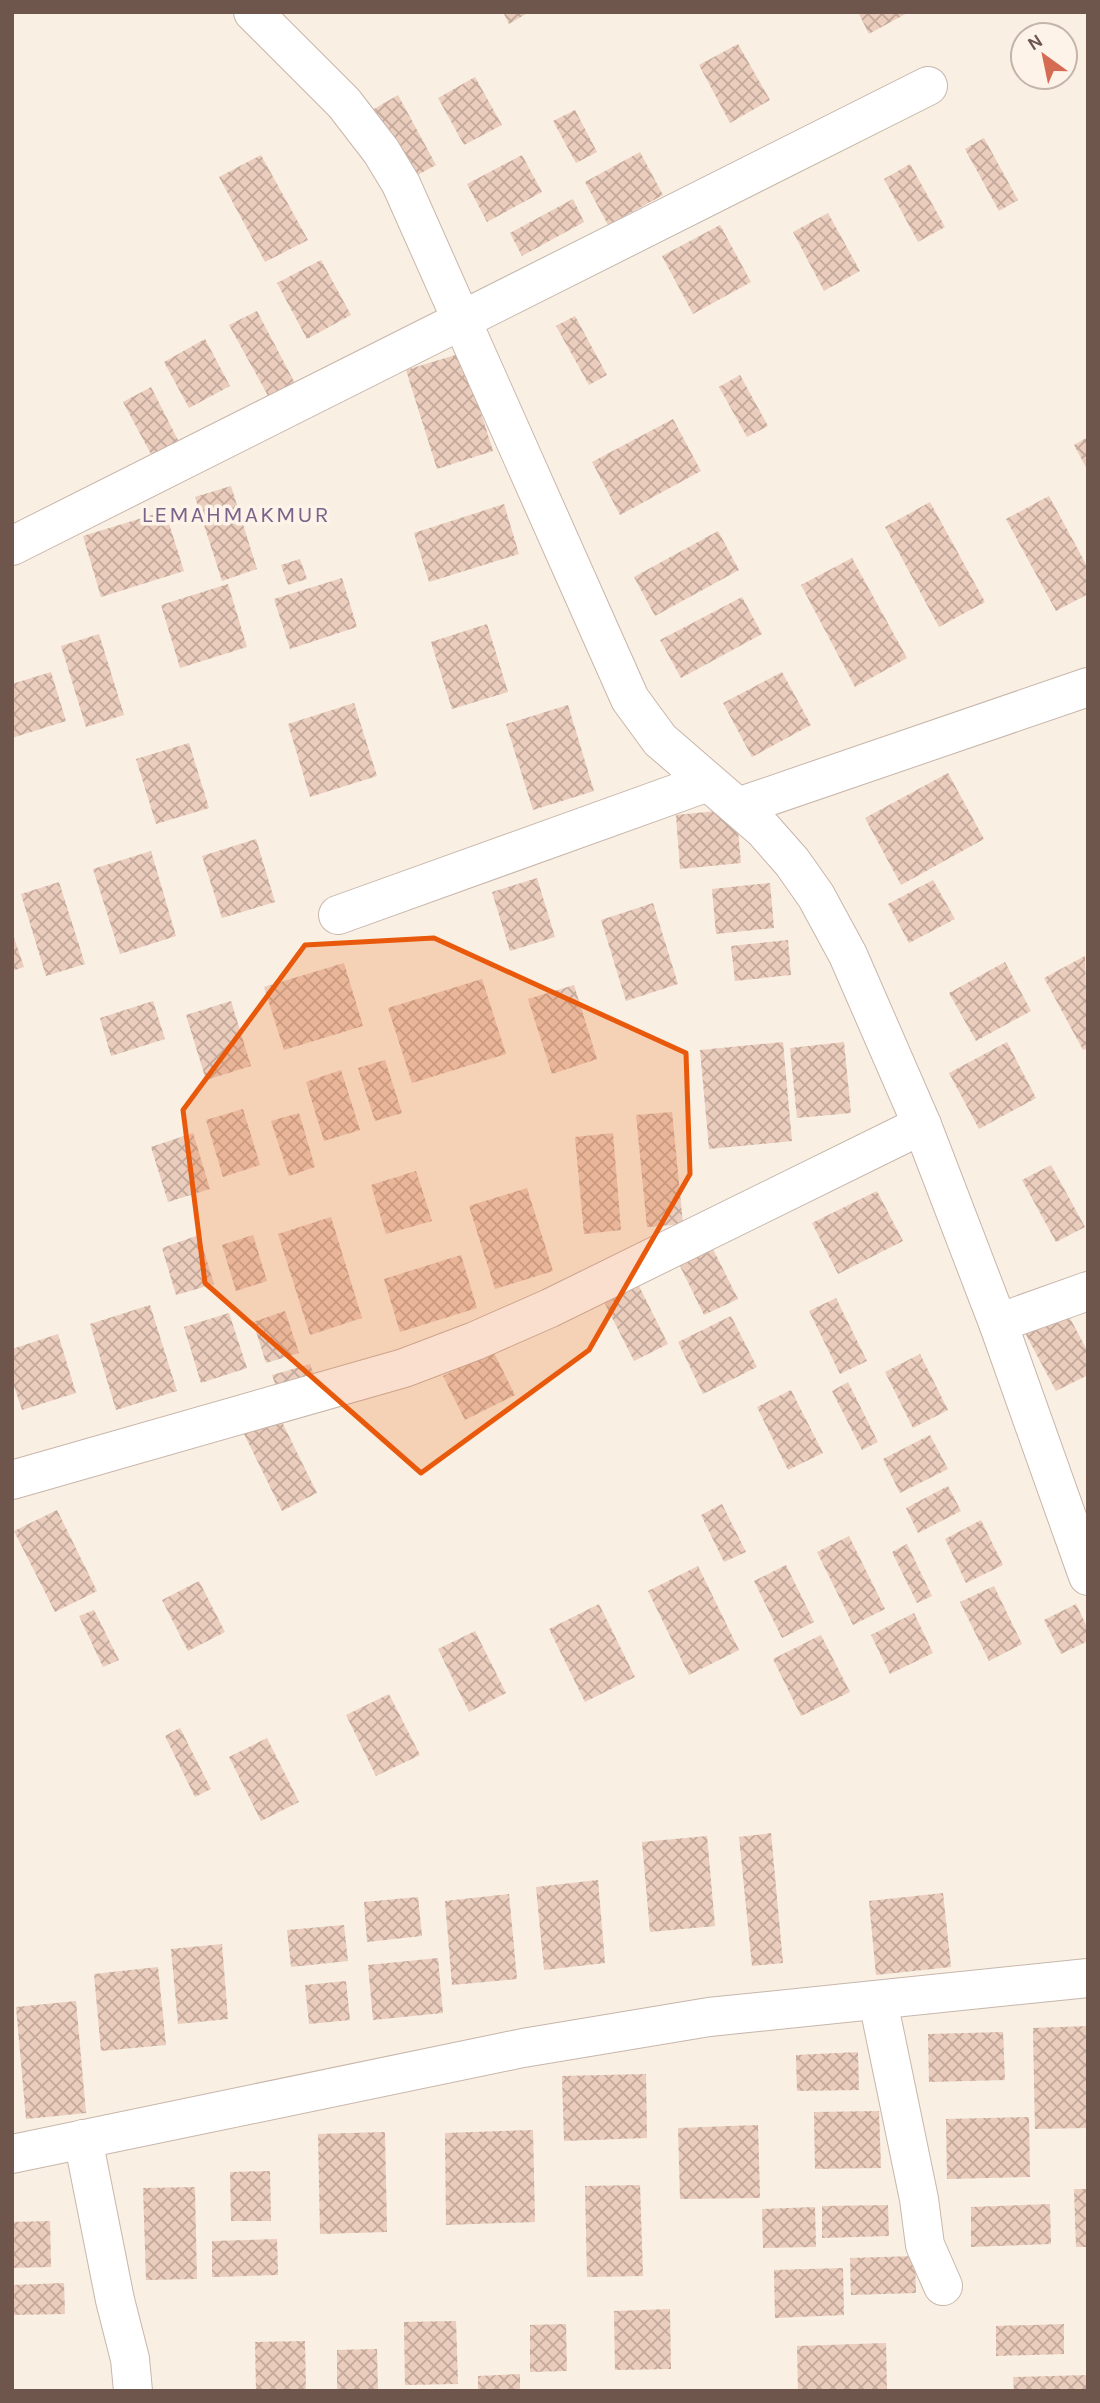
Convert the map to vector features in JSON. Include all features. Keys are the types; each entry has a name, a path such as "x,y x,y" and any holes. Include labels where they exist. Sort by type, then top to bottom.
{"street":[{"path":"253,12 344,103 381,151 422,226 629,699 660,740 738,807 792,862 816,896 848,954 922,1125 998,1323 1088,1576"},
{"path":"12,546 928,86"},
{"path":"738,807 1088,687"},
{"path":"338,915 708,782"},
{"path":"12,1480 404,1368 475,1341 550,1308 922,1125"},
{"path":"998,1323 1088,1291"},
{"path":"12,2154 523,2048 709,2017 1088,1978"},
{"path":"878,2001 912,2164 925,2245 943,2286"},
{"path":"83,2139 115,2300 130,2359 133,2391"}],"highlighted area":[{"path":"434,938 686,1053 690,1174 589,1350 421,1473 205,1283 183,1110 305,945"}],"building":[{"path":"503,12 529,12 509,24"},
{"path":"858,12 909,12 869,34"},
{"path":"738,44 770,100 730,123 699,65"},
{"path":"475,77 502,125 464,145 438,98"},
{"path":"398,95 436,165 412,178 374,109"},
{"path":"575,110 597,152 576,163 553,121"},
{"path":"984,138 1018,200 999,211 965,149"},
{"path":"640,152 663,195 608,225 585,182"},
{"path":"261,155 308,240 265,262 219,177"},
{"path":"522,155 542,192 487,222 467,184"},
{"path":"910,164 945,227 918,242 884,179"},
{"path":"573,199 584,222 522,256 510,233"},
{"path":"828,213 860,271 824,291 793,232"},
{"path":"720,225 751,282 693,314 662,256"},
{"path":"321,260 351,315 307,339 277,283"},
{"path":"257,311 298,389 272,403 229,325"},
{"path":"575,316 607,375 589,385 556,326"},
{"path":"205,339 230,386 189,408 164,362"},
{"path":"462,353 493,451 437,469 406,370"},
{"path":"740,375 768,426 747,437 719,387"},
{"path":"151,387 179,442 152,456 123,402"},
{"path":"673,419 701,471 620,515 592,462"},
{"path":"1088,437 1088,471 1074,445"},
{"path":"231,486 257,569 222,581 195,497"},
{"path":"1049,496 1088,568 1088,594 1056,611 1006,519"},
{"path":"930,502 985,602 939,627 885,527"},
{"path":"504,504 519,554 429,582 414,533"},
{"path":"165,511 184,571 101,597 83,536"},
{"path":"718,531 739,570 655,616 634,577"},
{"path":"852,558 907,658 855,687 801,585"},
{"path":"300,559 307,579 288,585 281,565"},
{"path":"342,578 357,627 290,649 274,599"},
{"path":"228,584 247,647 180,668 161,605"},
{"path":"742,597 762,634 681,678 660,640"},
{"path":"487,624 508,692 452,709 431,642"},
{"path":"99,634 124,715 86,727 61,646"},
{"path":"51,672 66,721 12,738 12,684"},
{"path":"782,672 811,725 752,757 723,703"},
{"path":"354,703 377,776 310,797 288,724"},
{"path":"568,705 594,791 533,810 506,724"},
{"path":"189,743 209,808 156,824 136,759"},
{"path":"948,773 984,839 901,885 865,818"},
{"path":"736,809 741,863 680,869 676,815"},
{"path":"256,839 275,902 222,918 202,856"},
{"path":"151,851 176,936 120,954 93,869"},
{"path":"537,878 555,937 510,951 492,892"},
{"path":"933,880 955,919 909,943 888,904"},
{"path":"59,882 85,964 46,976 21,894"},
{"path":"770,883 774,928 716,934 712,889"},
{"path":"653,903 678,984 626,1001 601,920"},
{"path":"12,932 24,967 12,971"},
{"path":"788,940 791,975 735,981 731,946"},
{"path":"1085,956 1088,1048 1083,1050 1044,978"},
{"path":"1005,962 1031,1011 976,1041 949,993"},
{"path":"344,963 363,1026 284,1050 264,987"},
{"path":"482,979 506,1054 412,1083 388,1008"},
{"path":"574,985 597,1059 552,1074 528,999"},
{"path":"153,1001 165,1039 111,1056 100,1018"},
{"path":"231,1001 251,1066 206,1080 186,1015"},
{"path":"783,1042 792,1141 709,1149 700,1050"},
{"path":"844,1042 851,1113 797,1118 790,1048"},
{"path":"1007,1042 1036,1098 979,1129 949,1073"},
{"path":"385,1060 402,1113 375,1121 358,1068"},
{"path":"341,1070 360,1130 324,1141 306,1082"},
{"path":"243,1109 260,1165 223,1177 206,1120"},
{"path":"672,1112 683,1224 647,1227 636,1115"},
{"path":"299,1113 315,1167 289,1176 271,1121"},
{"path":"193,1133 210,1189 168,1202 151,1147"},
{"path":"613,1133 621,1230 584,1234 575,1137"},
{"path":"1051,1165 1085,1227 1056,1242 1022,1180"},
{"path":"416,1171 432,1221 386,1234 371,1185"},
{"path":"527,1188 553,1271 495,1289 469,1206"},
{"path":"877,1191 903,1241 838,1274 812,1223"},
{"path":"331,1217 362,1318 310,1335 278,1234"},
{"path":"199,1235 214,1284 176,1295 162,1248"},
{"path":"253,1235 267,1281 236,1291 222,1245"},
{"path":"709,1241 738,1299 704,1315 676,1258"},
{"path":"461,1255 477,1308 400,1332 384,1279"},
{"path":"633,1274 668,1344 634,1361 599,1292"},
{"path":"836,1298 867,1361 840,1374 809,1311"},
{"path":"150,1305 177,1391 116,1410 90,1324"},
{"path":"1065,1309 1088,1352 1088,1375 1056,1391 1024,1331"},
{"path":"285,1311 299,1353 266,1363 253,1322"},
{"path":"229,1313 247,1368 201,1383 184,1327"},
{"path":"731,1316 757,1367 703,1394 678,1342"},
{"path":"58,1334 76,1393 22,1410 12,1380 12,1349"},
{"path":"493,1351 515,1395 465,1420 443,1376"},
{"path":"920,1354 948,1410 913,1428 885,1372"},
{"path":"310,1364 319,1390 281,1402 272,1375"},
{"path":"848,1382 878,1442 862,1450 832,1391"},
{"path":"791,1390 823,1453 788,1470 757,1407"},
{"path":"279,1416 317,1493 282,1511 244,1434"},
{"path":"930,1435 948,1469 900,1493 883,1459"},
{"path":"948,1486 961,1511 918,1533 906,1508"},
{"path":"722,1504 746,1552 724,1562 701,1515"},
{"path":"57,1510 97,1591 55,1612 14,1531"},
{"path":"981,1520 1003,1565 966,1583 945,1539"},
{"path":"849,1536 885,1609 853,1625 817,1552"},
{"path":"907,1544 932,1596 917,1603 892,1552"},
{"path":"786,1565 814,1622 782,1638 754,1581"},
{"path":"698,1566 739,1650 689,1675 648,1591"},
{"path":"199,1581 225,1632 188,1651 162,1600"},
{"path":"994,1586 1022,1644 989,1661 960,1602"},
{"path":"599,1604 635,1677 585,1702 549,1629"},
{"path":"1076,1604 1088,1629 1088,1641 1061,1654 1044,1620"},
{"path":"94,1610 119,1660 103,1667 79,1616"},
{"path":"914,1613 933,1653 890,1674 871,1635"},
{"path":"475,1631 506,1693 469,1712 438,1649"},
{"path":"821,1635 850,1692 801,1716 773,1659"},
{"path":"389,1694 420,1755 376,1776 346,1715"},
{"path":"180,1728 211,1789 195,1797 165,1736"},
{"path":"267,1738 299,1802 261,1821 229,1757"},
{"path":"771,1833 783,1963 752,1966 739,1837"},
{"path":"707,1836 715,1926 650,1932 642,1842"},
{"path":"598,1880 605,1963 544,1970 536,1887"},
{"path":"943,1893 951,1967 876,1975 869,1901"},
{"path":"509,1894 517,1979 452,1985 445,1901"},
{"path":"418,1897 422,1936 367,1942 364,1902"},
{"path":"344,1925 348,1961 291,1967 287,1930"},
{"path":"222,1944 228,2019 178,2024 171,1949"},
{"path":"438,1958 443,2013 373,2020 368,1965"},
{"path":"158,1967 166,2045 101,2051 94,1974"},
{"path":"346,1981 350,2020 309,2024 305,1985"},
{"path":"76,2001 86,2113 26,2119 16,2007"},
{"path":"1088,2026 1088,2128 1035,2129 1033,2028"},
{"path":"1003,2032 1005,2080 929,2082 928,2034"},
{"path":"858,2052 859,2090 797,2091 796,2055"},
{"path":"646,2074 647,2138 564,2141 562,2076"},
{"path":"879,2111 881,2168 815,2169 814,2112"},
{"path":"1029,2117 1030,2177 947,2179 946,2119"},
{"path":"758,2125 760,2198 680,2199 678,2128"},
{"path":"533,2130 535,2222 446,2225 445,2133"},
{"path":"385,2132 387,2232 320,2234 318,2134"},
{"path":"270,2171 271,2221 231,2221 230,2172"},
{"path":"640,2185 643,2276 587,2277 585,2186"},
{"path":"195,2187 197,2279 146,2280 143,2188"},
{"path":"1074,2189 1088,2189 1088,2247 1076,2247"},
{"path":"1050,2204 1051,2244 971,2247 971,2207"},
{"path":"888,2205 889,2236 822,2238 822,2206"},
{"path":"815,2207 816,2247 763,2248 762,2209"},
{"path":"50,2221 51,2267 12,2268 12,2222"},
{"path":"277,2239 278,2275 212,2277 212,2241"},
{"path":"915,2256 916,2293 851,2295 850,2258"},
{"path":"843,2268 844,2315 775,2318 774,2270"},
{"path":"64,2283 65,2314 12,2315 12,2285"},
{"path":"670,2309 671,2369 615,2370 614,2311"},
{"path":"456,2321 458,2384 405,2385 404,2322"},
{"path":"566,2324 567,2371 530,2372 530,2325"},
{"path":"1064,2324 1064,2354 996,2356 996,2326"},
{"path":"305,2341 306,2391 256,2391 255,2342"},
{"path":"886,2343 887,2391 798,2391 797,2346"},
{"path":"377,2349 378,2391 337,2391 337,2350"},
{"path":"520,2374 520,2391 478,2391 478,2376"},
{"path":"1088,2375 1088,2391 1014,2391 1013,2377"}],"district":[{"name":"LEMAHMAKMUR","path":"236,514"}]}
